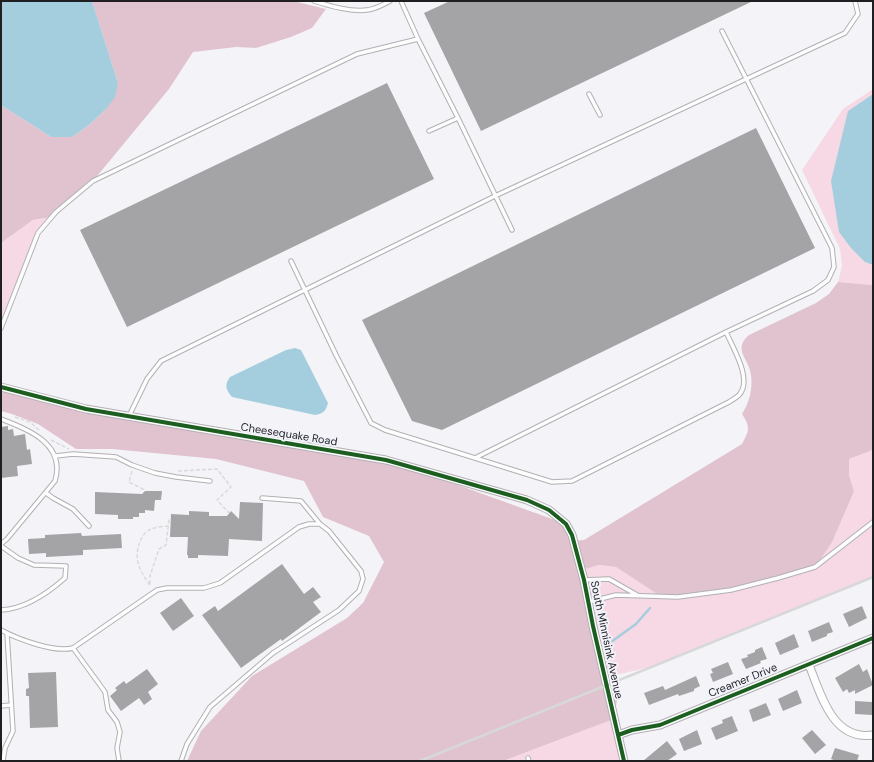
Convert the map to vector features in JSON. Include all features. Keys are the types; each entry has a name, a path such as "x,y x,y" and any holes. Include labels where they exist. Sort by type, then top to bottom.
{"street":[{"name":"Cheesequake Road","path":"1,387 54,402 129,417 386,460 527,500 549,510 566,524"},
{"name":"South Minnisink Avenue","path":"566,524 572,535 584,580 624,761"},
{"name":"Creamer Drive","path":"618,735 632,730 660,725 873,638"},
{"path":"809,665 828,712 837,724 853,733 868,736 873,735"}],"lane":[{"path":"314,1 343,8 366,10 378,8 390,1"},
{"path":"401,1 418,39 512,230"},
{"path":"129,417 147,379 161,361 495,196 845,33 858,14 855,1"},
{"path":"475,458 726,332 813,291 828,280 834,267 832,248 722,31"},
{"path":"1,328 38,233 56,212 93,181 357,54 418,39"},
{"path":"589,94 600,115"},
{"path":"429,131 458,118"},
{"path":"291,261 371,423 385,430 552,482 572,481 729,402 740,394 744,383 742,369 726,332"},
{"path":"1,419 21,427 38,437 52,448 56,456 58,474 56,481 1,545 18,558 34,566 66,566 65,578 52,589 29,602 7,610 1,610"},
{"path":"56,456 73,454 116,457 132,465 155,473 176,478 210,481"},
{"path":"46,493 73,509 89,526"},
{"path":"181,761 187,744 210,707 273,653 339,610 359,591 363,579 361,571 329,531 320,524 301,501 262,498"},
{"path":"588,602 616,595 678,597 731,590 778,578 816,567 873,522"},
{"path":"1,630 51,648 72,648 83,642 157,590 167,588 204,588 220,583 299,527 309,524 320,524"},
{"path":"584,580 609,579 638,595"},
{"path":"3,761 5,748 13,731 7,633"},
{"path":"72,648 105,692 108,710 117,722 120,732 117,748 118,761"},
{"path":"1,706 11,706"}],"path":[{"path":"132,470 129,482 143,489 144,491"},
{"path":"149,596 150,576 159,549 166,545 169,519"},
{"path":"150,585 138,563 138,547 142,537 148,530 169,526"}],"shaded area":[{"path":"92,1 293,1 326,9 312,28 291,37 256,48 236,47 193,52 169,89 93,181 51,217 33,220 1,243 1,105 51,137 72,137 89,125 106,109 118,83"},
{"path":"873,89 873,94 848,111 865,262 873,265 873,285 838,282 842,266 840,249 802,170 843,109"},
{"path":"51,217 38,233 1,328 1,243 33,220"},
{"path":"838,282 873,285 873,450 849,459 849,475 854,491 832,542 815,567 731,590 678,597 660,596 616,567 599,565 582,570 605,676 617,700 614,719 503,761 187,761 201,731 252,676 347,618 363,603 384,562 369,536 323,517 304,481 216,459 112,449 76,449 38,424 1,411 1,387 54,402 395,465 458,485 566,524 573,541 584,540 742,444 746,436 748,426 742,414 747,405 751,391 750,369 742,350 744,340 749,335 816,303 829,294"},
{"path":"873,450 873,577 658,665 621,674 605,676 581,570 599,565 616,567 660,596 854,491 849,475 849,459"},
{"path":"614,719 624,761 503,761"}],"water":[{"path":"1,1 92,1 118,83 115,97 106,109 89,125 72,137 51,137 1,105"},
{"path":"873,94 873,265 865,262 851,248 839,232 831,181 848,111"},
{"path":"295,348 301,350 328,403 322,413 315,415 232,397 227,390 226,385 230,377 286,350"}],"building":[{"path":"450,1 753,1 481,131 424,13"},
{"path":"387,83 434,179 127,327 80,230"},
{"path":"756,128 815,248 442,430 412,421 362,320"},
{"path":"8,426 8,430 13,429 14,436 25,434 27,450 30,449 32,464 17,466 18,476 1,478 1,427"},
{"path":"145,491 162,491 161,500 155,500 154,511 145,510 145,513 139,513 139,517 133,517 133,519 118,519 118,515 95,514 95,492 142,494"},
{"path":"240,502 263,503 262,541 229,539 228,556 198,555 198,558 188,558 188,537 170,537 171,514 189,515 189,511 209,512 209,516 227,516 231,511 239,519"},
{"path":"81,533 82,536 121,534 122,548 83,550 83,555 46,557 46,553 29,554 28,539 45,538 45,535"},
{"path":"282,564 304,594 313,587 321,597 313,602 321,612 282,641 281,639 241,668 202,615 215,606 218,611"},
{"path":"181,598 194,616 173,631 160,613"},
{"path":"862,606 867,618 849,627 843,614"},
{"path":"829,622 833,632 812,642 808,631"},
{"path":"794,634 799,647 780,655 775,643"},
{"path":"762,647 767,659 760,661 761,663 746,669 741,659 748,657 747,655"},
{"path":"728,662 733,674 713,682 710,674 713,673 711,669"},
{"path":"859,664 863,672 867,669 873,685 855,694 855,690 849,693 847,689 843,692 835,678"},
{"path":"147,669 158,684 148,692 152,699 144,705 139,698 121,711 110,696 117,690 115,688 124,681 126,684"},
{"path":"56,672 58,727 30,728 29,696 26,696 26,689 29,688 28,673"},
{"path":"696,676 700,686 694,689 694,691 679,696 678,694 649,705 644,693 663,686 665,690"},
{"path":"797,690 802,703 783,711 778,699"},
{"path":"855,701 872,702 872,715 855,714"},
{"path":"766,703 771,715 753,722 749,710"},
{"path":"732,716 738,731 716,740 711,728 723,723 722,720"},
{"path":"697,730 702,744 684,751 679,739"},
{"path":"812,730 826,745 815,754 802,738"},
{"path":"667,741 677,754 667,761 643,761"},
{"path":"835,748 859,755 857,761 836,761 831,759"}],"waterway":[{"path":"611,642 636,624 650,608"}],"railway":[{"path":"420,761 873,577"}],"cycle path":[{"path":"1,387 86,409 386,460 527,500 549,510 566,524 572,535 584,580 624,761"},
{"path":"618,735 632,730 660,725 873,638"}]}
